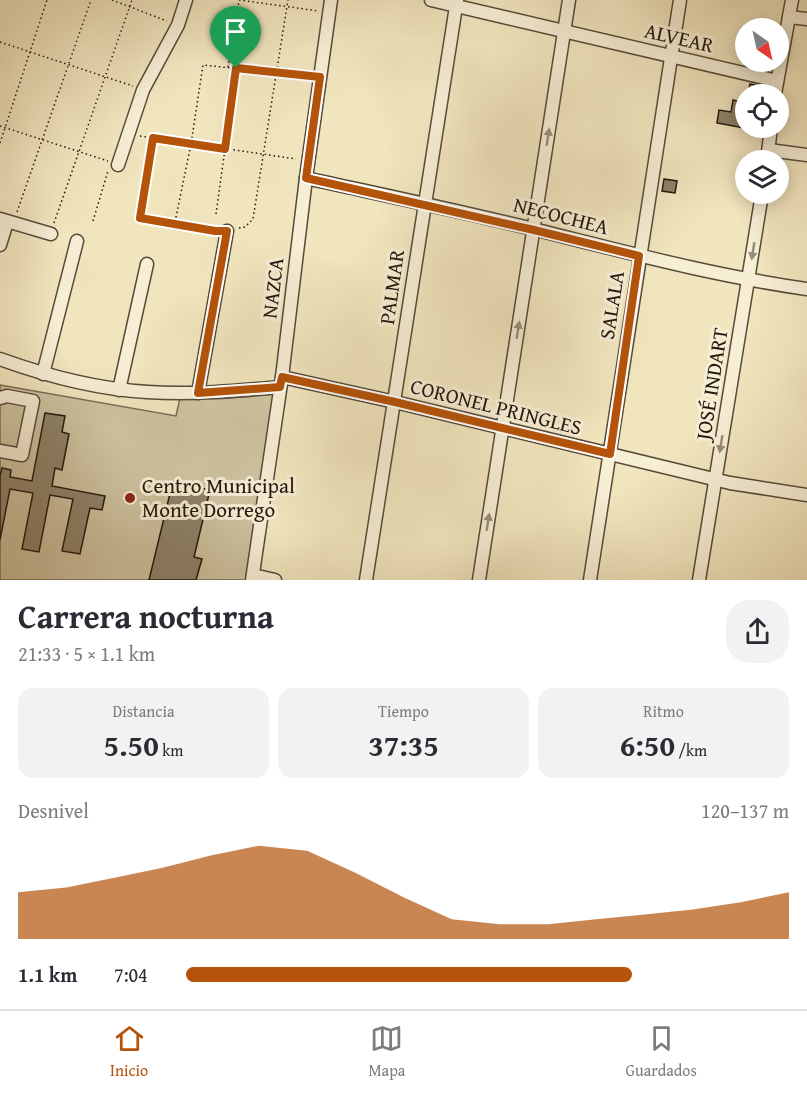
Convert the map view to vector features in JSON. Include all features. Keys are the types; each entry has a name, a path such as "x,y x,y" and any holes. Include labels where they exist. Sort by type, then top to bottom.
{"street":[{"path":"114,164 128,135 143,90 178,25 186,0"},
{"name":"ALVEAR","path":"431,0 457,3 564,31 777,81"},
{"path":"479,580 569,0"},
{"name":"SALALA","path":"590,580 680,0"},
{"path":"777,84 792,0"},
{"name":"PALMAR","path":"366,580 457,3"},
{"name":"NAZCA","path":"253,577 330,6"},
{"path":"789,17 807,19"},
{"path":"789,155 807,155"},
{"name":"NECOCHEA","path":"306,178 639,256 748,280 807,289"},
{"name":"JOSÉ INDART","path":"699,580 760,204"},
{"path":"0,245 7,221 51,234"},
{"path":"198,393 227,231"},
{"path":"43,374 77,242"},
{"path":"120,390 147,264"},
{"name":"CORONEL PRINGLES","path":"0,359 43,374 120,390 198,393 281,382 395,402 716,479 807,495"},
{"path":"0,398 7,396 33,401 22,455 0,451"},
{"path":"253,577 275,580"}],"path":[{"path":"0,143 47,0"},
{"path":"7,221 42,140 91,0"},
{"path":"112,0 178,25"},
{"path":"51,234 132,0"},
{"path":"228,67 239,0 287,7 330,6"},
{"path":"153,138 140,218 215,231 227,231 245,226 253,219 288,0"},
{"path":"0,42 143,90"},
{"path":"175,223 191,144 203,64 320,77"},
{"path":"216,214 236,68"},
{"path":"0,126 114,164 93,221"},
{"path":"128,135 309,161"}],"shaded area":[{"name":"Centro Municipal Monte Dorrego","path":"0,385 176,416 180,398 226,398 275,393 249,580 0,580"}],"building":[{"path":"733,100 735,100 735,126 717,123 719,110 731,112"},
{"path":"664,179 677,181 675,193 662,191"},
{"path":"45,413 65,416 62,432 69,434 62,470 55,468 52,486 105,496 102,510 90,508 80,554 62,551 73,499 50,495 39,552 22,549 33,493 10,489 0,540 2,468 11,470 10,477 32,481"},
{"path":"173,481 210,490 194,557 202,559 196,580 149,580"}],"place":[{"name":"Centro Municipal Monte Dorrego","path":"130,498"}],"route":[{"path":"236,68 320,77 306,178 639,256 610,454 282,377 280,387 198,393 227,231 140,218 153,138 225,149 236,68"}]}
